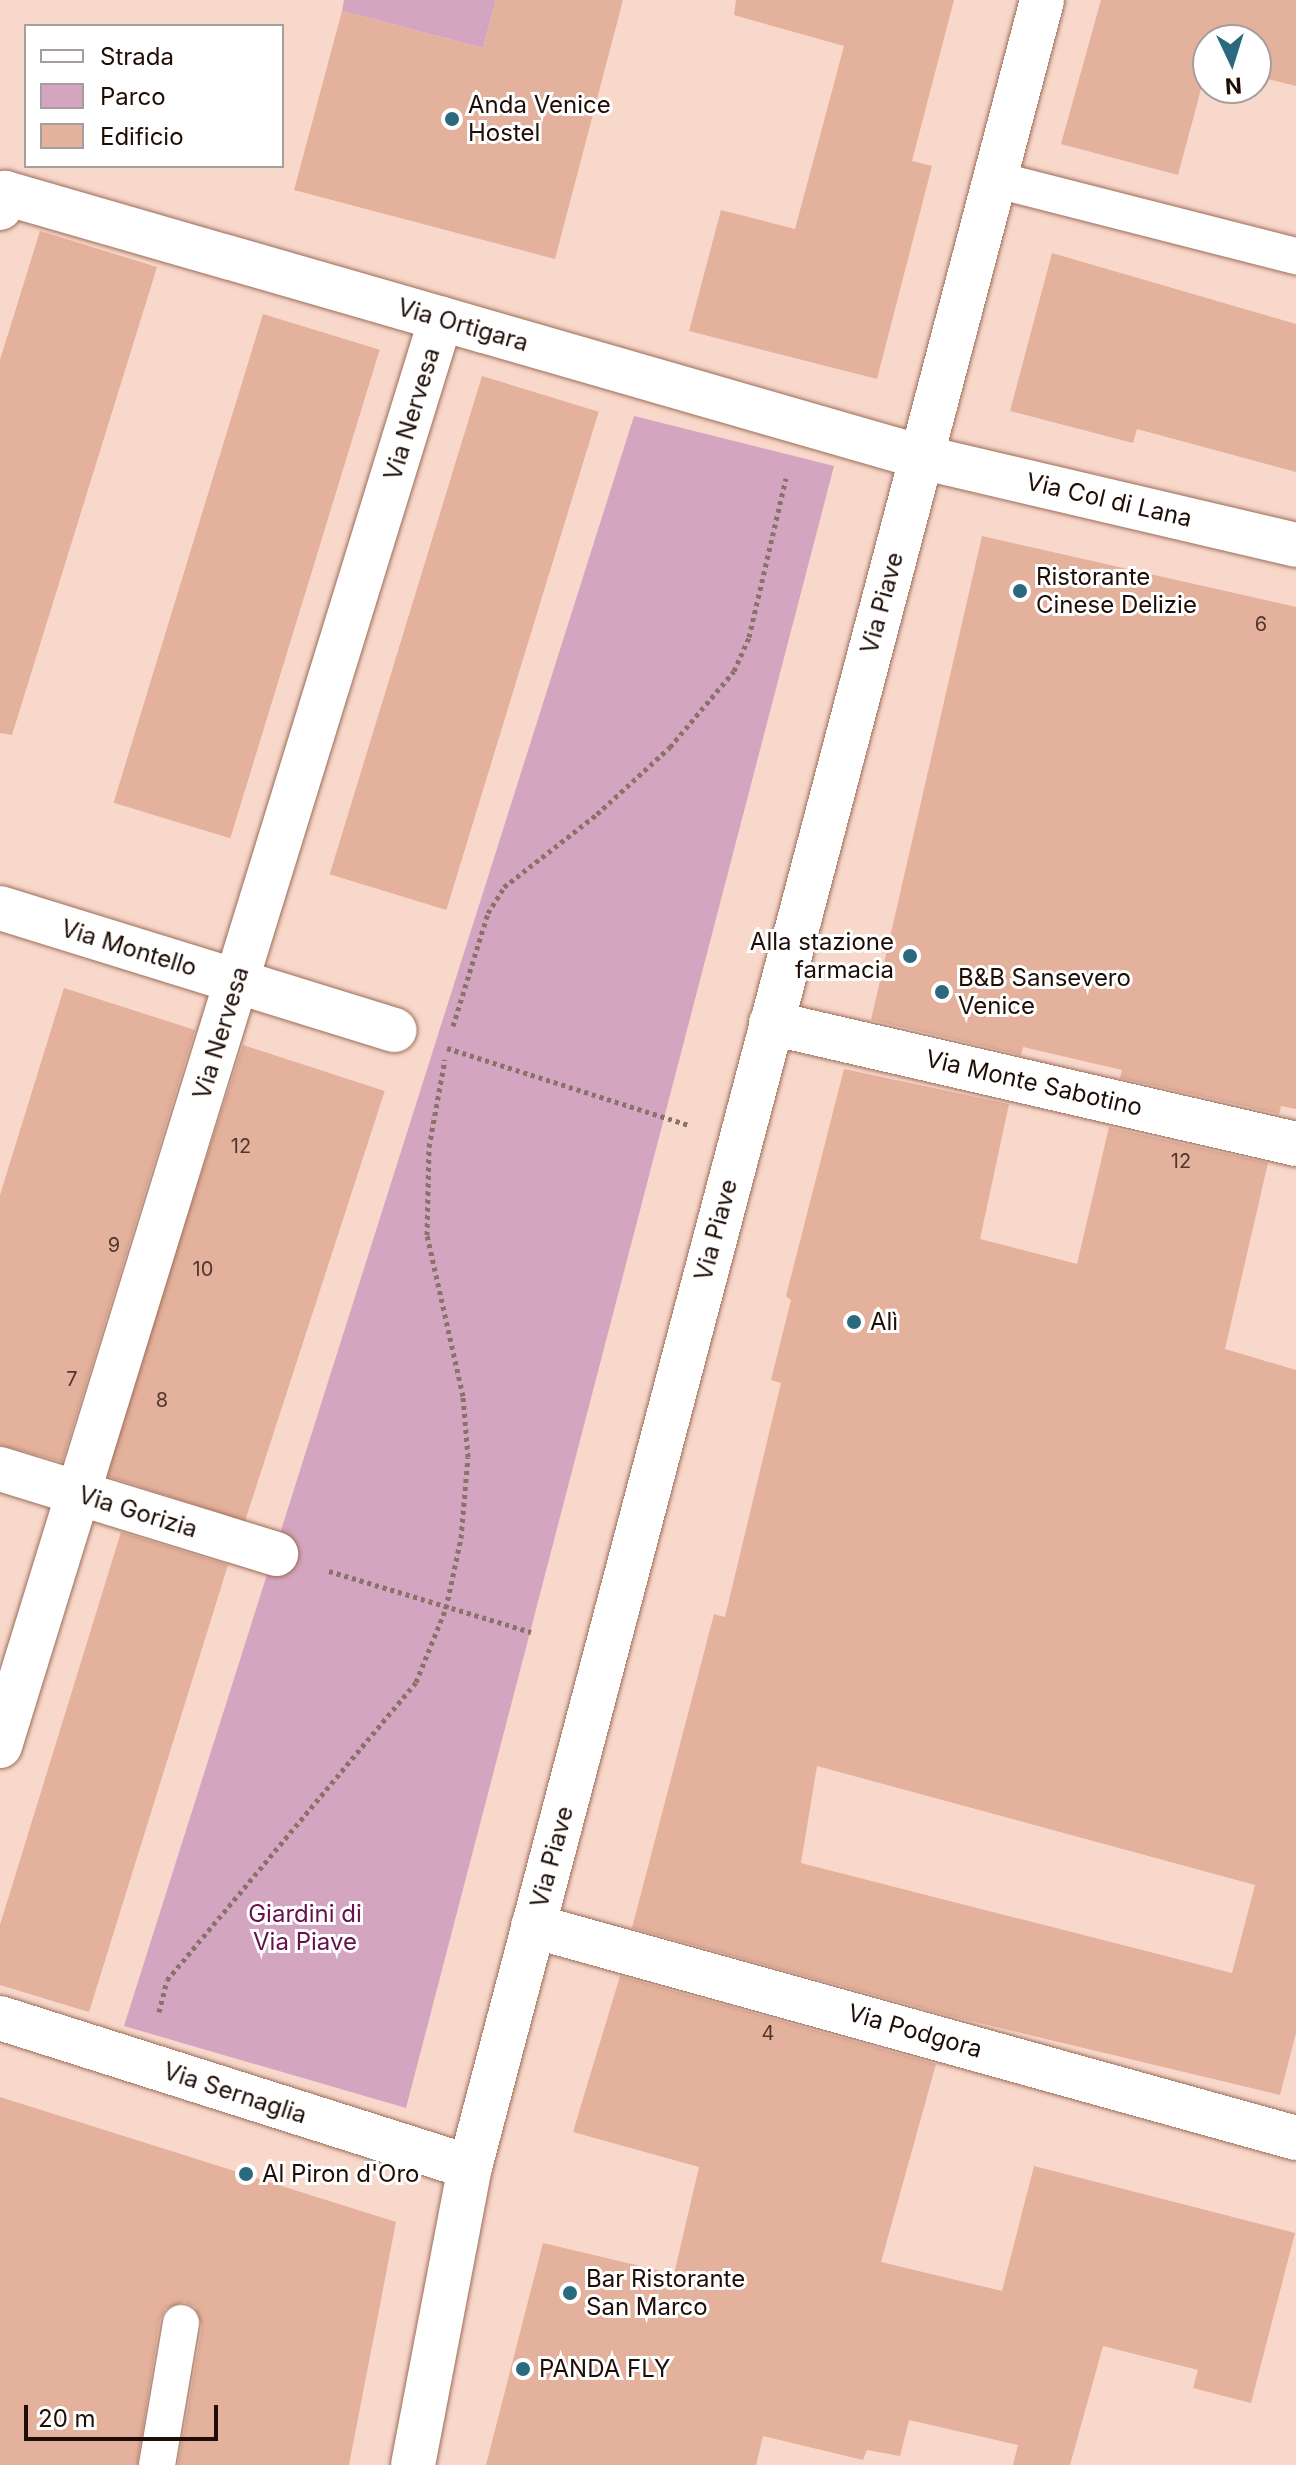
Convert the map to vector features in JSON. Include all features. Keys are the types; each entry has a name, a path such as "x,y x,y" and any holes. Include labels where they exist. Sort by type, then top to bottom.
{"street":[{"name":"Via Piave","path":"413,2465 470,2167 921,457 997,180 1042,0"},
{"name":"Via Ortigara","path":"2,201 441,319 921,457"},
{"name":"Via Nervesa","path":"0,1746 441,319"},
{"name":"Via Col di Lana","path":"921,457 1296,545"},
{"name":"Via Montello","path":"0,908 395,1030"},
{"name":"Via Monte Sabotino","path":"771,1023 1296,1144"},
{"name":"Via Gorizia","path":"0,1469 276,1554"},
{"name":"Via Podgora","path":"533,1926 1296,2138"},
{"name":"Via Sernaglia","path":"0,2018 470,2167"}],"lane":[{"path":"997,180 1296,256"},
{"path":"157,2465 181,2323"}],"path":[{"path":"148,2065 167,1980 416,1682 446,1608 461,1538 468,1457 463,1396 427,1235 429,1147 447,1048 488,913 504,887 597,814 670,747 734,671 749,637 795,422"},
{"path":"395,1030 740,1140"},
{"path":"276,1554 531,1632"}],"green space":[{"path":"344,0 496,0 483,48 342,11"},
{"name":"Giardini di Via Piave","path":"634,416 834,466 406,2108 124,2026"}],"building":[{"name":"Anda Venice Hostel","path":"496,0 623,0 555,259 294,190 342,11 483,48"},
{"path":"736,0 954,0 912,161 932,166 877,379 689,331 721,210 795,229 844,46 734,15"},
{"path":"1101,0 1296,0 1296,86 1272,80 1272,24 1192,24 1192,104 1197,104 1178,175 1061,144"},
{"path":"40,231 157,267 12,735 0,733 0,360"},
{"path":"1052,253 1296,324 1296,472 1137,429 1133,443 1010,411"},
{"path":"263,314 380,350 230,838 114,803"},
{"path":"482,376 599,412 446,910 330,874"},
{"path":"982,536 1296,607 1296,1109 1281,1106 1279,1114 1120,1078 1122,1070 1023,1047 1021,1055 871,1020"},
{"path":"64,988 195,1030 62,1462 0,1445 0,1195"},
{"path":"243,1045 385,1091 245,1521 103,1475"},
{"path":"844,1069 1009,1104 980,1239 1077,1264 1109,1127 1268,1163 1225,1349 1296,1370 1296,2033 1280,2095 950,2016 632,1928 714,1614 725,1617 781,1383 771,1380 791,1300 786,1296","holes":["817,1766 1255,1885 1232,1973 801,1863"]},
{"path":"121,1532 228,1565 89,2012 0,1985 0,1925"},
{"path":"620,1976 936,2064 881,2262 1002,2291 1034,2166 1295,2233 1251,2403 1193,2388 1198,2370 1103,2346 1070,2465 1013,2465 1018,2445 909,2420 900,2456 867,2450 863,2460 763,2436 756,2465 486,2465 543,2243 674,2274 699,2167 573,2132"},
{"path":"0,2097 396,2222 349,2465 178,2465 202,2326 195,2307 184,2302 165,2309 160,2320 137,2465 0,2465"}],"place":[{"name":"Anda Venice Hostel","path":"452,119"},
{"name":"Ristorante Cinese Delizie","path":"1020,591"},
{"name":"Alla stazione farmacia","path":"910,956"},
{"name":"B&B Sansevero Venice","path":"942,992"},
{"name":"Alì","path":"854,1322"},
{"name":"Al Piron d'Oro","path":"246,2174"},
{"name":"Bar Ristorante San Marco","path":"570,2293"},
{"name":"PANDA FLY","path":"523,2369"}]}
